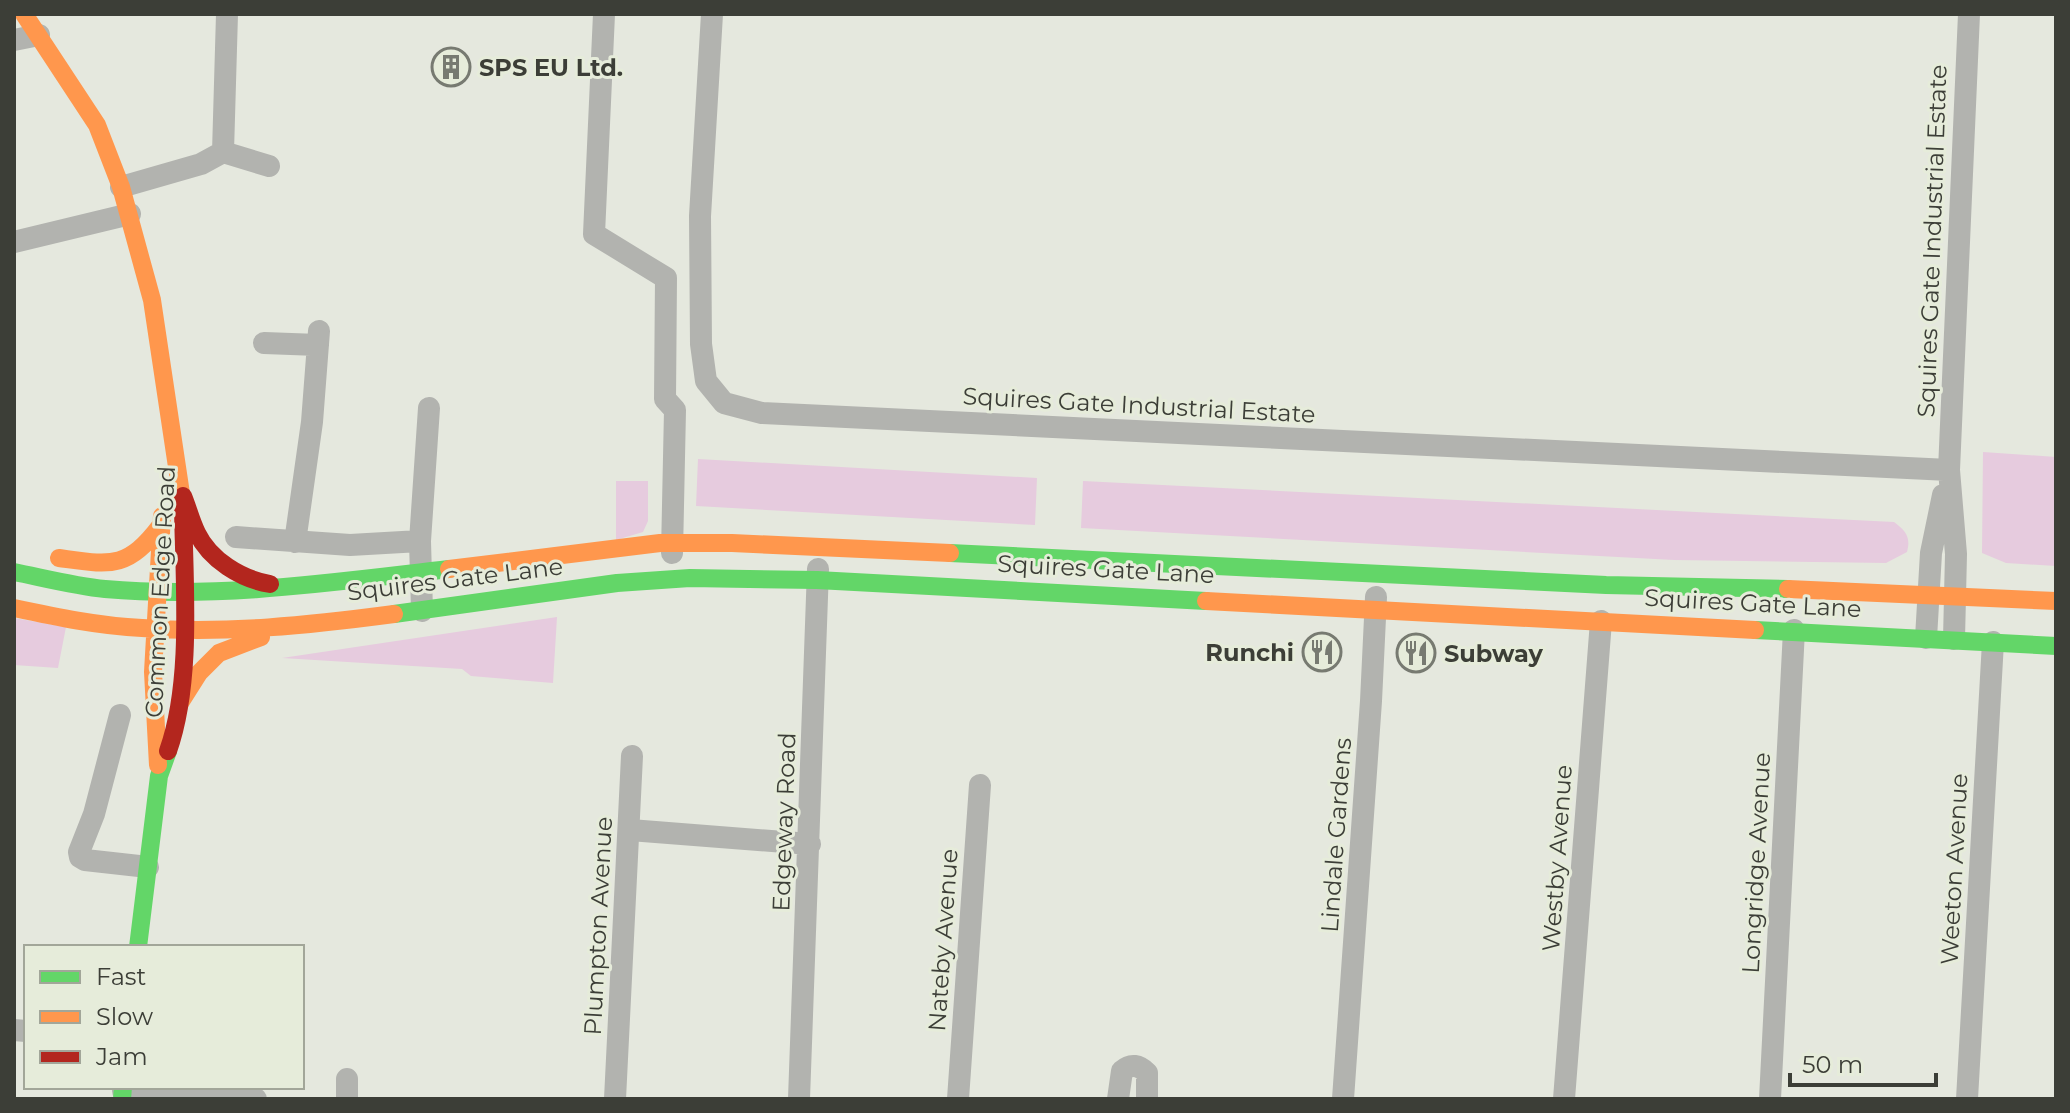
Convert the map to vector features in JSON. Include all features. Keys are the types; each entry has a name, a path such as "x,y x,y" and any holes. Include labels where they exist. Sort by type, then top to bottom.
{"main road":[{"name":"Common Edge Road","path":"24,14 97,125 130,214 152,300 183,496 184,631 180,703 176,729 159,776 138,945"},
{"name":"Common Edge Road","path":"159,776 153,726 155,593 170,408"},
{"path":"183,496 199,537 227,565 259,582 296,587"},
{"path":"45,557 121,563 145,548 161,525"},
{"name":"Squires Gate Lane","path":"14,572 81,586 155,593 296,587 673,542 818,546 1606,585 1793,589 2056,601"},
{"name":"Squires Gate Lane","path":"14,608 89,623 155,631 184,631 285,626 671,578 817,580 2056,646"},
{"path":"180,703 199,673 219,653 285,626"}],"street":[{"path":"223,152 227,14"},
{"path":"604,14 594,234 666,278 665,399 675,410 671,578"},
{"name":"Squires Gate Industrial Estate","path":"712,14 700,216 701,344 706,381 724,403 762,413 1949,470"},
{"name":"Squires Gate Industrial Estate","path":"1954,639 1956,554 1949,470 1969,14"},
{"path":"14,40 39,35"},
{"path":"121,187 201,164 223,152 269,166"},
{"path":"14,242 130,214"},
{"path":"264,343 318,338 312,422 295,542"},
{"path":"422,611 420,541 429,408"},
{"path":"1926,638 1931,553 1949,470"},
{"name":"Squires Gate Lane","path":"236,537 350,545 420,541"},
{"name":"Edgeway Road","path":"799,1099 818,546"},
{"name":"Lindale Gardens","path":"1343,1099 1370,717 1376,574"},
{"name":"Westby Avenue","path":"1564,1099 1601,621"},
{"name":"Longridge Avenue","path":"1770,1099 1794,630"},
{"name":"Weeton Avenue","path":"1967,1099 1993,642"},
{"path":"120,715 94,814 79,852 85,860 148,867"},
{"name":"Plumpton Avenue","path":"615,1099 632,756"},
{"name":"Nateby Avenue","path":"958,1099 980,785"},
{"path":"630,830 810,844"},
{"path":"1118,1099 1122,1071 1133,1065 1147,1073 1147,1099"},
{"path":"123,1092 256,1099"}],"shaded area":[{"path":"1983,452 2056,457 2056,566 2006,563 1982,553"},
{"path":"698,459 1037,478 1035,525 696,506"},
{"path":"616,481 648,481 648,521 643,532 616,540"},
{"path":"1083,481 1894,522 1906,535 1908,547 1907,552 1886,563 1674,560 1081,528"},
{"path":"557,617 553,683 471,676 462,669 282,658"},
{"path":"14,618 66,627 58,668 14,665"}],"traffic: fast":[{"path":"950,553 1606,585 1788,589"},
{"path":"14,572 105,589 191,592 277,588 449,569"},
{"path":"394,614 617,583 690,578 817,580 1206,601"},
{"path":"1755,630 2056,646"},
{"path":"138,945 159,776 168,751"},
{"path":"122,1099 123,1089"}],"traffic: slow":[{"path":"24,14 97,125 121,187 152,300 183,507"},
{"path":"158,765 153,672 162,516"},
{"path":"59,558 117,561 138,550 161,525"},
{"path":"449,569 660,543 732,543 950,553"},
{"path":"1788,589 2056,601"},
{"path":"1206,601 1755,630"},
{"path":"14,608 94,623 174,630 268,627 394,614"},
{"path":"180,703 199,673 219,653 261,637"}],"traffic: jam":[{"path":"183,496 197,533 210,552 238,573 270,584"},
{"path":"168,751 176,723 184,663 183,507"}],"place":[{"name":"SPS EU Ltd.","path":"451,67"},
{"name":"Runchi","path":"1322,652"},
{"name":"Subway","path":"1416,653"}]}
